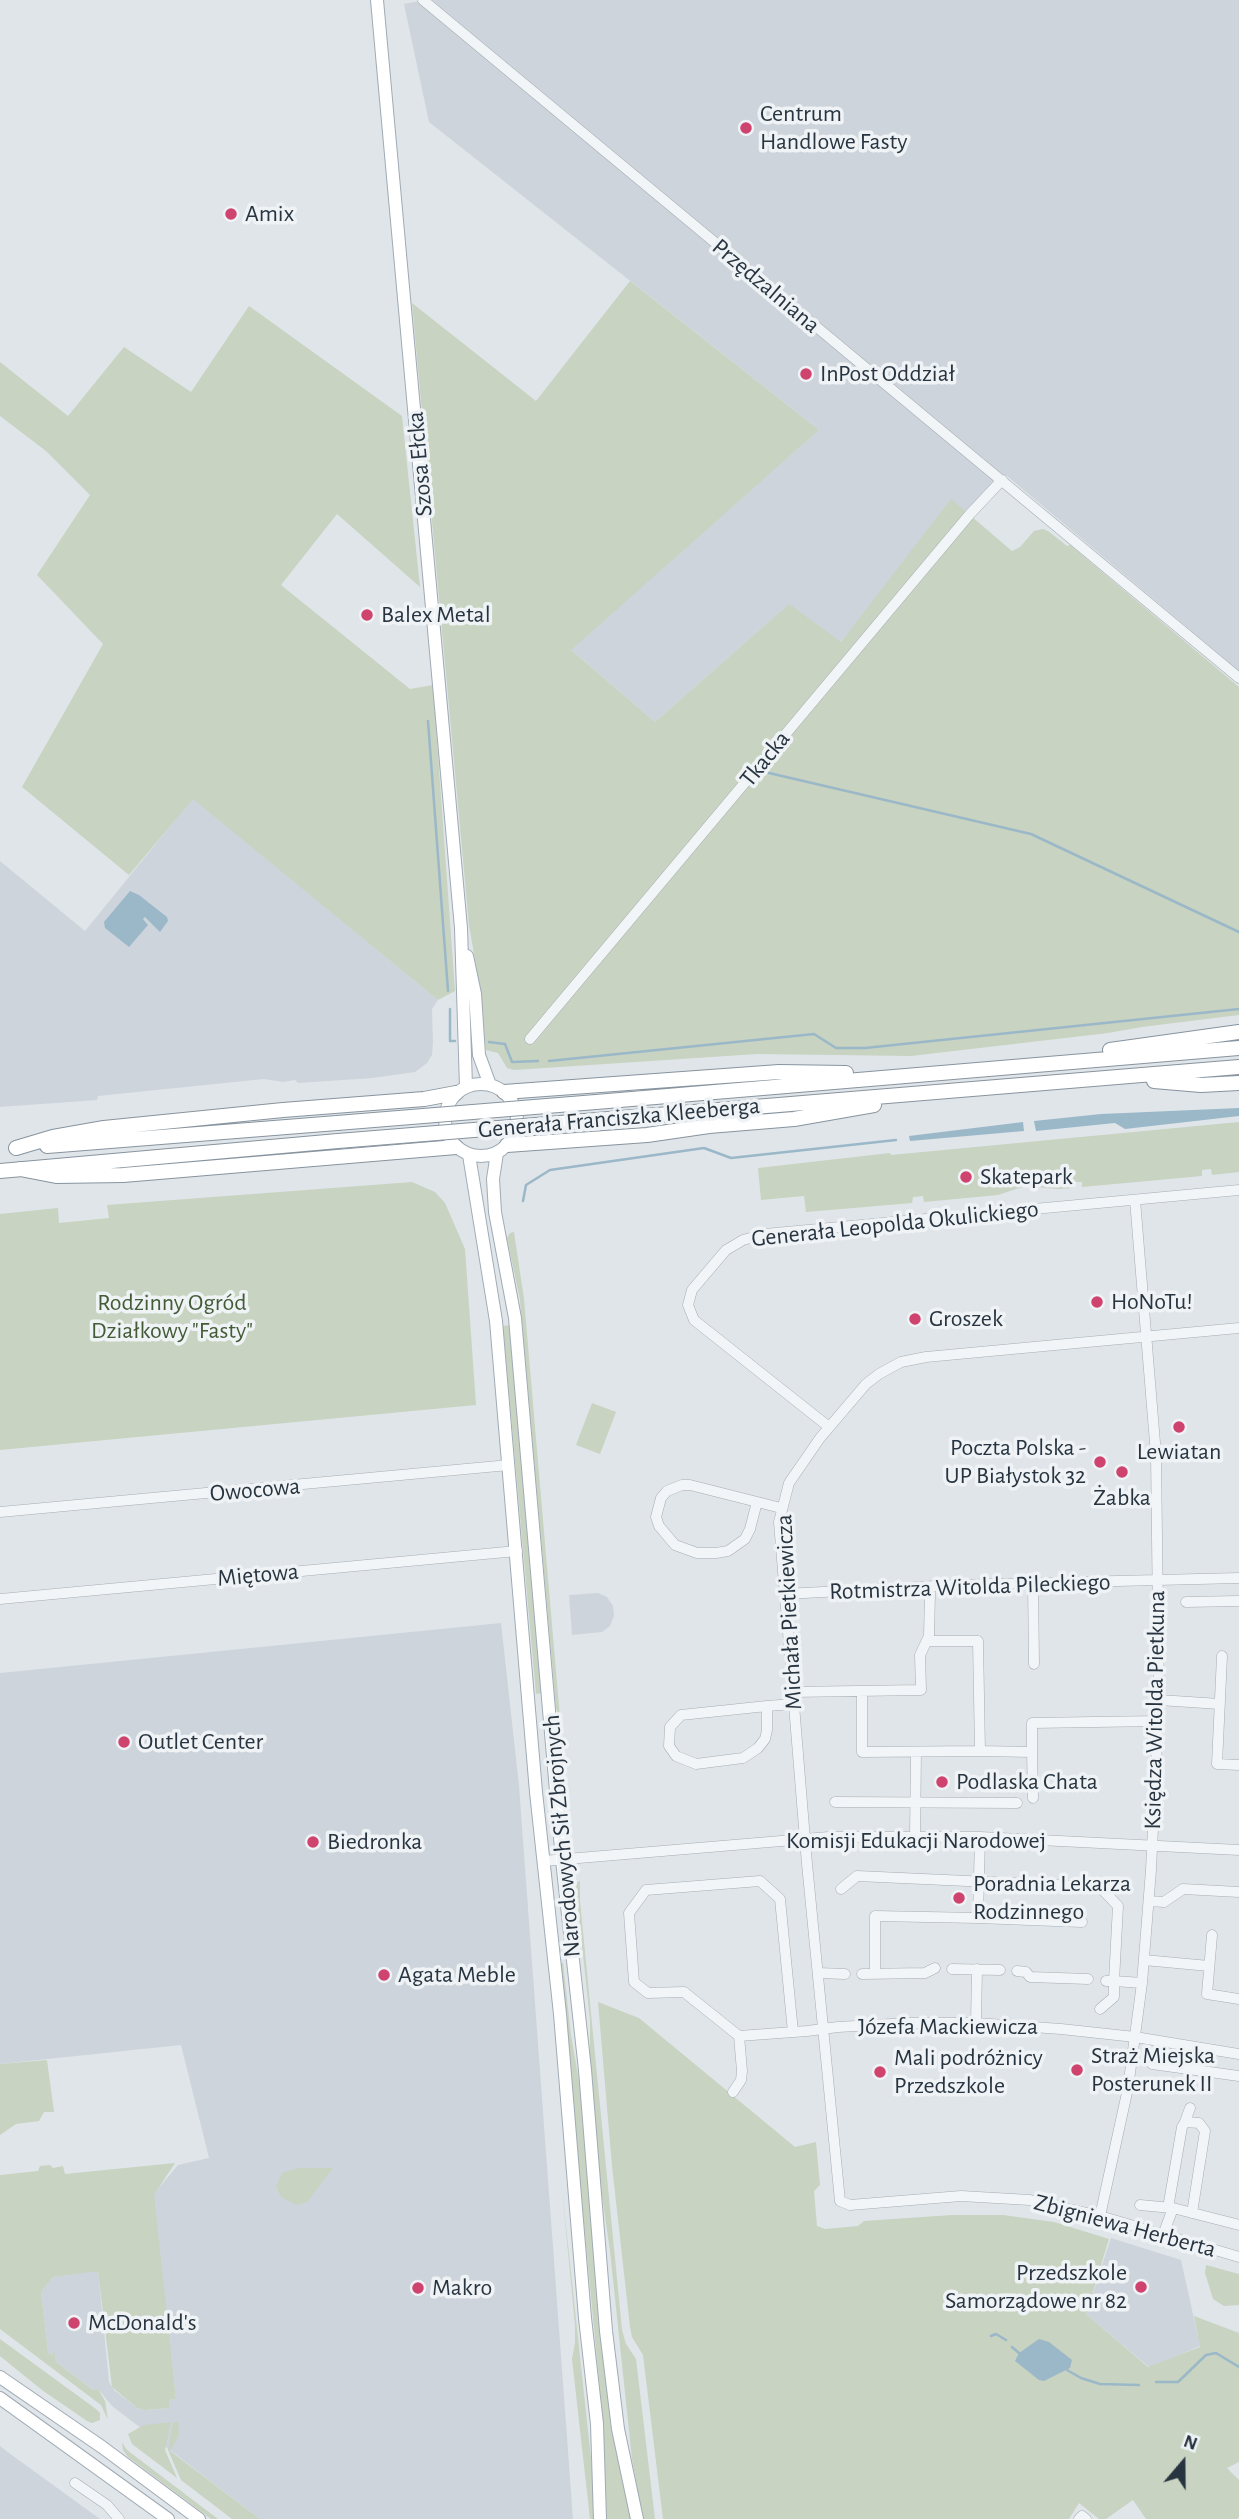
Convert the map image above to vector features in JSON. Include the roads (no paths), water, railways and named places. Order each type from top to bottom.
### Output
[{"type":"highway","points":[[1044,1065],[1087,1054],[1239,1032]]},
{"type":"highway","name":"Generała Franciszka Kleeberga","points":[[0,1149],[1239,1048]]},
{"type":"highway","name":"Generała Franciszka Kleeberga","points":[[0,1171],[1239,1067]]},
{"type":"highway","points":[[504,1093],[779,1072],[896,1077]]},
{"type":"highway","points":[[1118,1077],[1201,1085],[1239,1083]]},
{"type":"highway","points":[[16,1148],[53,1137],[104,1128],[424,1099],[461,1090]]},
{"type":"highway","points":[[502,1149],[794,1119],[885,1103],[922,1093]]},
{"type":"highway","points":[[20,1170],[56,1176],[123,1175],[463,1151]]},
{"type":"main road","name":"Szosa Ełcka","points":[[377,0],[461,928],[461,1090]]},
{"type":"main road","name":"Szosa Ełcka","points":[[461,928],[477,1010],[480,1059],[491,1085]]},
{"type":"main road","points":[[463,997],[470,1000],[477,1010]]},
{"type":"main road","points":[[478,1084],[491,1085],[512,1101],[516,1112],[514,1135],[502,1149],[478,1157],[463,1151],[449,1138],[445,1114],[449,1102],[461,1090],[478,1084]]},
{"type":"main road","name":"Narodowych Sił Zbrojnych","points":[[502,1149],[493,1179],[495,1212],[515,1318],[562,1860],[585,2070],[606,2332],[618,2429],[637,2519]]},
{"type":"main road","name":"Narodowych Sił Zbrojnych","points":[[463,1151],[488,1256],[496,1321],[535,1780],[560,2014],[585,2318],[597,2424],[600,2519]]},
{"type":"main road","points":[[496,1321],[515,1318]]},
{"type":"main road","points":[[535,1780],[557,1780]]},
{"type":"main road","points":[[552,1948],[572,1947]]},
{"type":"main road","points":[[0,2377],[102,2446],[198,2519]]},
{"type":"main road","points":[[0,2398],[168,2519]]},
{"type":"main road","points":[[91,2463],[102,2446]]},
{"type":"street","name":"Przędzalniana","points":[[424,0],[1239,678]]},
{"type":"street","name":"Tkacka","points":[[530,1039],[970,514],[1002,480]]},
{"type":"street","name":"Generała Leopolda Okulickiego","points":[[829,1427],[694,1320],[688,1305],[692,1290],[726,1250],[743,1240],[765,1234],[1239,1190]]},
{"type":"street","name":"Księdza Witolda Pietkuna","points":[[1100,2216],[1122,2122],[1142,1983],[1159,1700],[1156,1455],[1135,1200]]},
{"type":"street","name":"Michała Pietkiewicza","points":[[843,2203],[838,2194],[779,1537],[784,1494],[797,1469],[866,1384],[885,1370],[909,1360],[1239,1328]]},
{"type":"street","name":"Owocowa","points":[[0,1512],[509,1465]]},
{"type":"street","points":[[757,1502],[745,1539],[728,1551],[716,1553],[697,1553],[674,1545],[659,1526],[656,1517],[667,1491],[682,1485],[690,1485],[781,1508]]},
{"type":"street","name":"Miętowa","points":[[0,1599],[517,1551]]},
{"type":"street","name":"Rotmistrza Witolda Pileckiego","points":[[785,1594],[1033,1583],[1239,1578]]},
{"type":"street","points":[[1033,1583],[1034,1664]]},
{"type":"street","points":[[792,1692],[920,1690],[920,1655],[929,1636],[930,1593]]},
{"type":"street","points":[[1186,1602],[1239,1601]]},
{"type":"street","points":[[927,1641],[978,1641],[979,1751]]},
{"type":"street","points":[[1222,1656],[1217,1764],[1239,1765]]},
{"type":"street","points":[[862,1691],[862,1752],[1032,1752]]},
{"type":"street","points":[[1159,1700],[1220,1704]]},
{"type":"street","points":[[767,1706],[765,1739],[758,1748],[743,1758],[696,1764],[676,1756],[669,1746],[670,1727],[681,1716],[767,1706],[793,1704]]},
{"type":"street","points":[[1033,1798],[1032,1723],[1158,1721]]},
{"type":"street","points":[[915,1836],[916,1752]]},
{"type":"street","points":[[835,1802],[1017,1803]]},
{"type":"street","name":"Komisji Edukacji Narodowej","points":[[543,1861],[805,1839],[915,1836],[1236,1851]]},
{"type":"street","points":[[978,1918],[980,1837]]},
{"type":"street","points":[[841,1889],[857,1876],[1100,1887],[1118,1906],[1110,1981],[1114,1997],[1100,2010]]},
{"type":"street","points":[[733,2092],[741,2080],[742,2071],[739,2036],[684,1992],[648,1993],[634,1982],[629,1913],[646,1890],[760,1881],[780,1899],[793,2032]]},
{"type":"street","points":[[1149,1901],[1164,1902],[1183,1889],[1239,1892]]},
{"type":"street","points":[[875,1973],[875,1916],[1082,1922]]},
{"type":"street","points":[[1212,1935],[1207,1994],[1239,1999]]},
{"type":"street","points":[[1144,1960],[1209,1966]]},
{"type":"street","points":[[862,1974],[925,1973],[935,1968]]},
{"type":"street","points":[[952,1969],[1000,1970]]},
{"type":"street","points":[[976,2023],[977,1969]]},
{"type":"street","points":[[1017,1971],[1026,1972],[1030,1977],[1088,1979]]},
{"type":"street","points":[[818,1973],[845,1974]]},
{"type":"street","points":[[1110,1981],[1142,1983]]},
{"type":"street","name":"Józefa Mackiewicza","points":[[739,2036],[910,2022],[976,2023],[1135,2037],[1239,2054]]},
{"type":"street","points":[[1152,2064],[1239,2076]]},
{"type":"street","points":[[1163,2235],[1170,2208],[1182,2127],[1190,2108]]},
{"type":"street","points":[[1185,2122],[1199,2123],[1205,2131],[1192,2213]]},
{"type":"street","name":"Zbigniewa Herberta","points":[[843,2203],[854,2205],[961,2196],[995,2196],[1044,2202],[1239,2257]]},
{"type":"street","points":[[1140,2205],[1170,2208],[1239,2225]]},
{"type":"street","points":[[75,2483],[107,2505],[119,2519]]},
{"type":"water","points":[[130,891],[167,917],[168,921],[160,932],[145,917],[143,919],[148,925],[129,947],[105,928],[104,922]]},
{"type":"water","points":[[1239,1108],[1239,1116],[1125,1129],[1115,1123],[1036,1131],[1034,1121],[1101,1114]]},
{"type":"water","points":[[1023,1122],[1024,1131],[910,1141],[909,1136]]},
{"type":"water","points":[[1039,2339],[1049,2342],[1072,2360],[1070,2368],[1044,2381],[1015,2361],[1019,2353]]},
{"type":"waterway","points":[[428,721],[448,991]]},
{"type":"waterway","points":[[769,773],[1031,834],[1239,932]]},
{"type":"waterway","points":[[450,1009],[450,1041],[455,1041]]},
{"type":"waterway","points":[[549,1061],[814,1034],[836,1048],[865,1048],[1239,1009]]},
{"type":"waterway","points":[[489,1042],[505,1044],[512,1062],[538,1061]]},
{"type":"waterway","points":[[523,1201],[526,1185],[550,1170],[704,1148],[731,1158],[896,1140]]},
{"type":"waterway","points":[[991,2336],[996,2334],[1006,2340]]},
{"type":"waterway","points":[[1012,2347],[1019,2353]]},
{"type":"waterway","points":[[1156,2382],[1178,2382],[1206,2355],[1216,2353],[1239,2367]]},
{"type":"waterway","points":[[1067,2370],[1100,2384],[1139,2385]]},
{"type":"place","name":"Centrum Handlowe Fasty","points":[[746,128]]},
{"type":"place","name":"Amix","points":[[231,214]]},
{"type":"place","name":"InPost Oddział","points":[[806,374]]},
{"type":"place","name":"Balex Metal","points":[[367,615]]},
{"type":"place","name":"Skatepark","points":[[966,1177]]},
{"type":"place","name":"HoNoTu!","points":[[1097,1302]]},
{"type":"place","name":"Groszek","points":[[915,1319]]},
{"type":"place","name":"Lewiatan","points":[[1179,1427]]},
{"type":"place","name":"Poczta Polska - UP Białystok 32","points":[[1100,1462]]},
{"type":"place","name":"Żabka","points":[[1122,1472]]},
{"type":"place","name":"Outlet Center","points":[[124,1742]]},
{"type":"place","name":"Podlaska Chata","points":[[942,1782]]},
{"type":"place","name":"Biedronka","points":[[313,1842]]},
{"type":"place","name":"Poradnia Lekarza Rodzinnego","points":[[959,1898]]},
{"type":"place","name":"Agata Meble","points":[[384,1975]]},
{"type":"place","name":"Straż Miejska Posterunek II","points":[[1077,2070]]},
{"type":"place","name":"Mali podróżnicy Przedszkole","points":[[880,2072]]},
{"type":"place","name":"Przedszkole Samorządowe nr 82","points":[[1141,2287]]},
{"type":"place","name":"Makro","points":[[418,2288]]},
{"type":"place","name":"McDonald's","points":[[74,2323]]},
{"type":"park label","name":"Rodzinny Ogród Działkowy \"Fasty\"","points":[[172,1317]]}]
